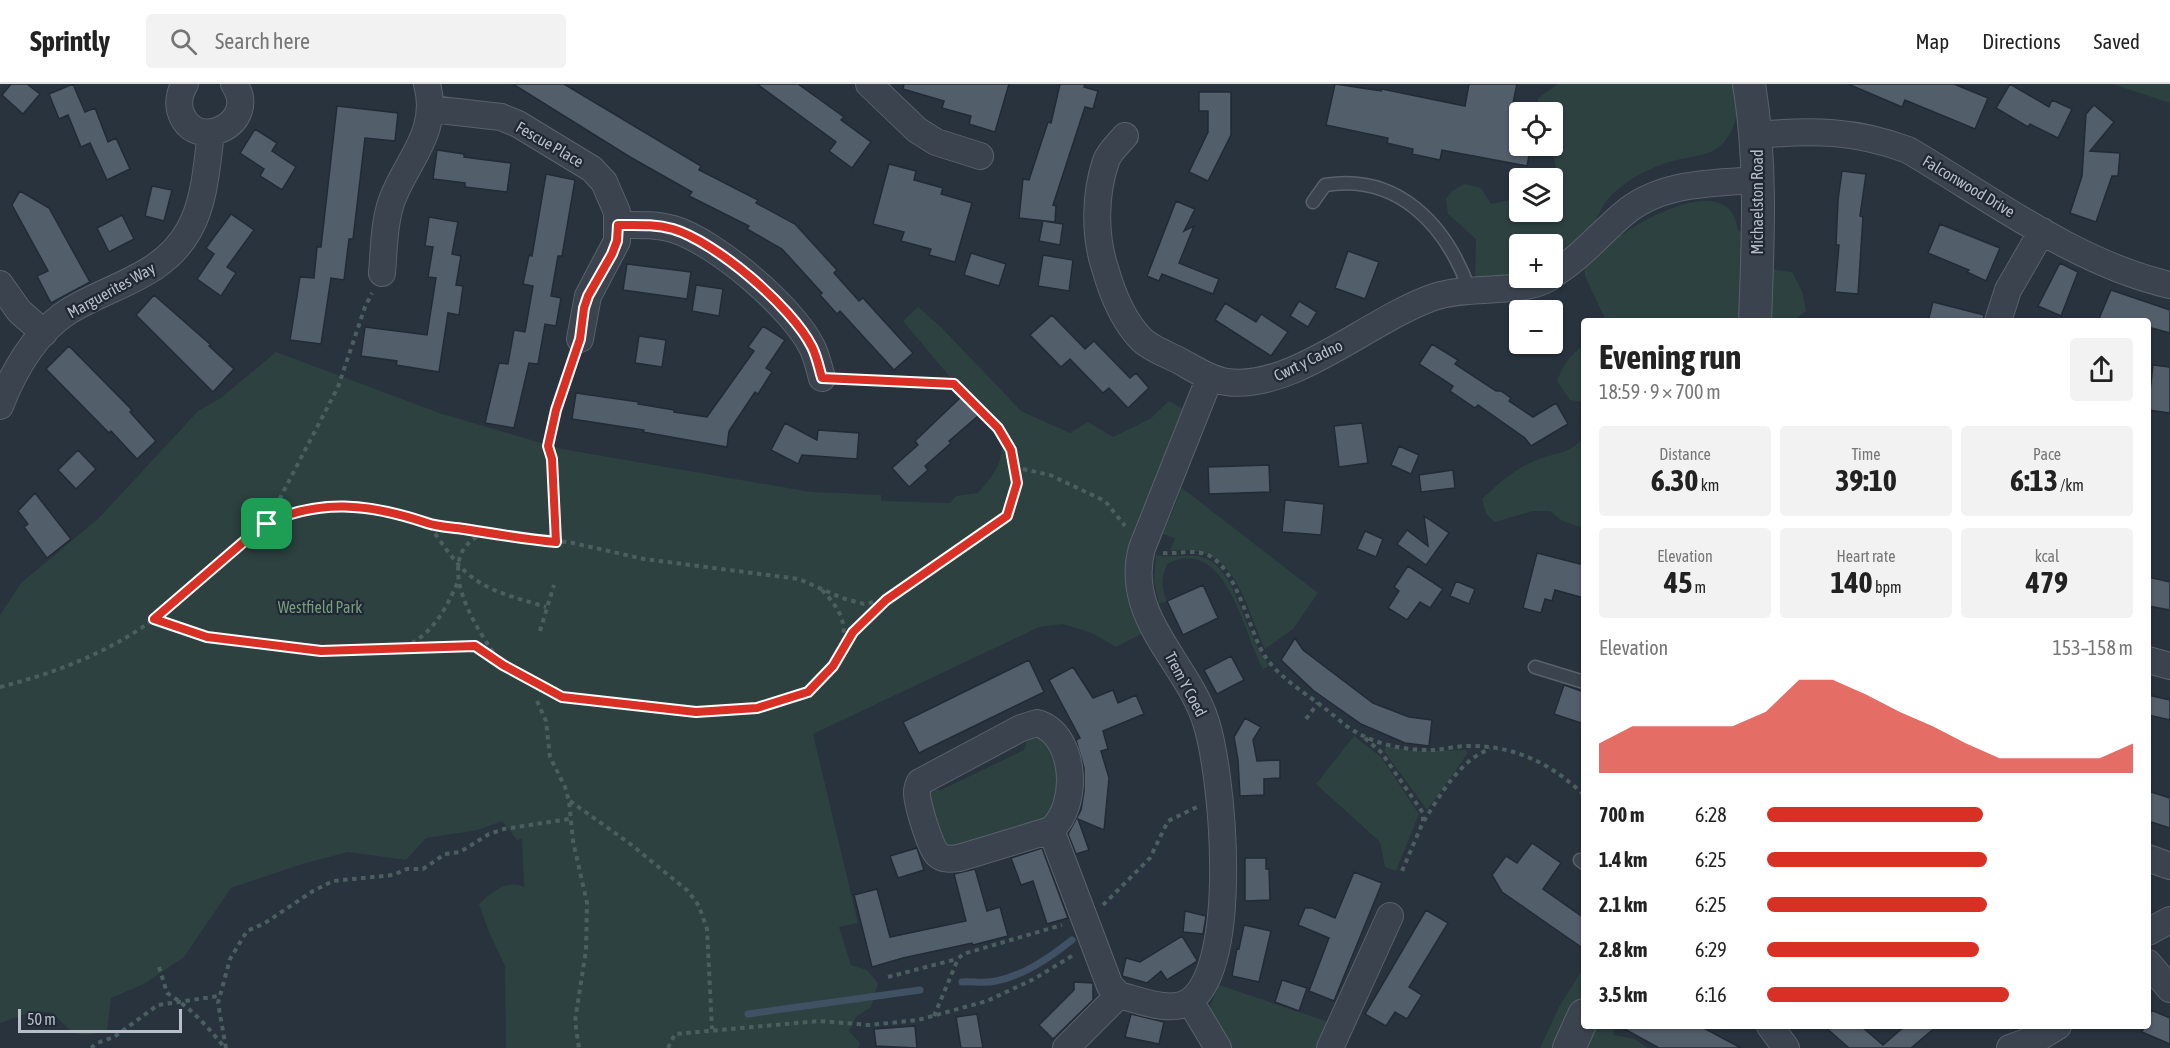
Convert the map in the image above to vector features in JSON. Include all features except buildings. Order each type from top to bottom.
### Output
[{"type":"street","points":[[869,84],[917,130],[936,142],[980,156]]},
{"type":"street","name":"Michaelston Road","points":[[1749,84],[1756,135],[1758,180],[1755,318]]},
{"type":"street","points":[[180,86],[178,104],[187,123],[196,130],[211,132],[226,128],[234,121],[240,101],[236,85]]},
{"type":"street","points":[[382,273],[391,202],[420,148],[429,96]]},
{"type":"street","name":"Fescue Place","points":[[429,96],[518,124],[592,169],[604,182],[612,199],[618,225],[617,241],[588,296],[580,339]]},
{"type":"street","name":"Marguerites Way","points":[[0,406],[15,373],[44,333],[69,311],[138,278],[158,265],[177,248],[189,230],[198,208],[211,132]]},
{"type":"street","name":"Falconwood Drive","points":[[1756,135],[1844,132],[1890,143],[1908,150],[2095,261],[2170,285]]},
{"type":"street","name":"Cwrt y Cadno","points":[[1125,136],[1107,159],[1100,190],[1099,243],[1110,284],[1130,324],[1143,341],[1210,377],[1225,382],[1239,383],[1270,380],[1292,371],[1417,304],[1455,291],[1509,286]]},
{"type":"street","name":"Cwrt y Cadno","points":[[1563,268],[1576,259],[1640,201],[1682,187],[1758,180]]},
{"type":"street","points":[[618,225],[656,225],[676,230],[733,263],[772,296],[803,333],[812,347],[822,378]]},
{"type":"street","points":[[1999,318],[2008,290],[2042,231]]},
{"type":"street","points":[[0,284],[19,311],[44,333]]},
{"type":"street","name":"Trem Y Coed","points":[[1190,1001],[1210,969],[1221,926],[1223,873],[1216,755],[1202,708],[1145,612],[1137,576],[1142,548],[1210,377]]},
{"type":"street","points":[[2151,661],[2170,666]]},
{"type":"street","points":[[1037,723],[1049,727],[1057,736],[1064,750],[1070,776],[1068,805],[1057,825],[1051,830],[948,860],[937,854],[931,846],[917,790],[920,782],[1021,728],[1037,723]]},
{"type":"street","points":[[1051,830],[1110,986],[1119,995],[1161,1005],[1176,1006],[1190,1001],[1218,1048]]},
{"type":"street","points":[[2151,859],[2170,866]]},
{"type":"street","points":[[1330,1048],[1390,916]]},
{"type":"street","points":[[2151,930],[2170,920]]},
{"type":"street","points":[[2151,967],[2170,989]]},
{"type":"street","points":[[1066,1048],[1119,995]]},
{"type":"street","points":[[1569,1048],[1581,1022]]},
{"type":"street","points":[[1772,1029],[1786,1048]]},
{"type":"street","points":[[2010,1048],[2040,1037],[2053,1029]]},
{"type":"lane","points":[[1313,202],[1325,184],[1347,181],[1385,189],[1420,210],[1446,241],[1464,274],[1469,289]]},
{"type":"lane","points":[[1535,667],[1581,681]]},
{"type":"path","points":[[267,524],[338,387],[365,307],[382,273]]},
{"type":"path","points":[[556,542],[552,459],[548,446],[556,410],[580,339]]},
{"type":"path","points":[[154,619],[207,637],[321,651],[475,646],[503,665],[562,697],[696,712],[757,708],[808,692],[833,666],[853,632],[886,600],[1007,516],[1017,483],[1011,450],[998,428],[954,384],[822,378]]},
{"type":"path","points":[[1014,467],[1050,475],[1105,501],[1142,548],[1155,553],[1172,554],[1192,551],[1209,556],[1233,583],[1263,653],[1276,670],[1356,733],[1374,744],[1419,805],[1424,822]]},
{"type":"path","points":[[0,687],[29,680],[103,650],[154,619],[267,524],[280,516],[310,508],[337,506],[375,509],[427,523],[556,542],[656,560],[799,579],[842,598],[864,604],[886,600]]},
{"type":"path","points":[[427,523],[459,565],[476,581],[508,595],[546,607]]},
{"type":"path","points":[[486,532],[471,538],[460,554],[459,581],[468,608],[483,639],[503,665]]},
{"type":"path","points":[[403,649],[419,640],[435,626],[459,581]]},
{"type":"path","points":[[540,631],[554,585]]},
{"type":"path","points":[[819,588],[837,606],[846,631],[841,652]]},
{"type":"path","points":[[537,701],[546,721],[550,757],[565,787],[569,801],[569,819],[587,903],[586,950],[575,1021],[579,1048]]},
{"type":"path","points":[[1306,719],[1318,703]]},
{"type":"path","points":[[1356,733],[1392,746],[1433,750],[1466,746],[1494,747],[1522,753],[1546,764],[1569,780],[1581,792]]},
{"type":"path","points":[[1402,871],[1424,822],[1468,761],[1478,753],[1494,747]]},
{"type":"path","points":[[569,801],[629,843],[688,891],[699,906],[707,929],[712,1029]]},
{"type":"path","points":[[1102,906],[1149,858],[1168,821],[1197,807]]},
{"type":"path","points":[[226,1048],[218,1003],[219,996],[230,958],[247,931],[265,923],[313,891],[333,881],[393,875],[407,868],[423,869],[445,854],[460,852],[489,834],[504,829],[569,819]]},
{"type":"path","points":[[934,1016],[958,959],[963,954],[1068,923]]},
{"type":"path","points":[[668,1048],[675,1034],[712,1029],[819,1021],[870,1025],[918,1020],[987,1001],[1034,979],[1094,943]]},
{"type":"path","points":[[888,977],[958,959]]},
{"type":"path","points":[[159,967],[167,993],[181,1002],[207,1026],[226,1048]]},
{"type":"path","points":[[91,1048],[96,1043],[114,1037],[158,1005],[219,996]]},
{"type":"green space","points":[[1558,84],[1741,84],[1734,125],[1717,149],[1706,154],[1677,160],[1640,174],[1616,191],[1602,208],[1593,226],[1622,235],[1669,209],[1688,203],[1706,201],[1721,204],[1732,213],[1738,231],[1747,232],[1753,267],[1792,272],[1802,291],[1806,311],[1797,318],[1605,318],[1585,276],[1584,264],[1563,265],[1563,234],[1509,234],[1509,279],[1475,281],[1476,239],[1448,214],[1446,199],[1452,191],[1464,184],[1481,188],[1491,204],[1509,200],[1509,222],[1563,222],[1563,168],[1556,168],[1553,156],[1563,156],[1563,102],[1538,102],[1538,98]]},
{"type":"green space","points":[[2112,84],[2170,84],[2170,103]]},
{"type":"green space","name":"Westfield Park","points":[[918,307],[942,328],[1021,411],[1070,433],[1088,422],[1113,437],[1150,419],[1169,401],[1186,411],[1129,560],[1128,591],[1134,614],[1143,633],[1116,647],[1092,633],[1063,624],[1039,627],[813,734],[858,923],[839,927],[851,965],[867,970],[878,983],[871,1007],[856,1017],[849,1031],[860,1043],[858,1048],[506,1048],[505,966],[479,904],[494,891],[505,886],[524,887],[522,839],[517,840],[502,821],[478,830],[426,838],[406,860],[348,852],[302,864],[231,888],[184,957],[144,984],[111,998],[107,1030],[81,1035],[65,1026],[52,1012],[31,1012],[0,1023],[0,615],[21,583],[99,518],[198,411],[221,398],[276,352],[442,414],[562,449],[811,492],[881,495],[881,501],[950,503],[956,496],[978,493],[989,480],[999,463],[1002,439],[903,321]]},
{"type":"green space","points":[[1581,348],[1581,402],[1570,400],[1557,381]]},
{"type":"green space","points":[[1581,441],[1581,528],[1561,520],[1550,511],[1533,511],[1495,522],[1486,514],[1482,499],[1509,476],[1531,462],[1567,450]]},
{"type":"green space","points":[[1182,488],[1318,593],[1293,629],[1265,649],[1243,595],[1223,565],[1210,556],[1192,551],[1170,551],[1175,538],[1163,534]]},
{"type":"green space","points":[[1156,555],[1202,557],[1220,569],[1233,589],[1259,650],[1269,666],[1263,669],[1230,591],[1218,574],[1204,563],[1187,558],[1167,564],[1162,583],[1167,601],[1159,604],[1154,581]]},
{"type":"green space","points":[[1036,735],[1050,741],[1062,789],[1045,821],[954,850],[941,845],[928,800],[930,788],[941,790],[1024,750],[1028,737]]},
{"type":"green space","points":[[1354,736],[1381,757],[1419,814],[1396,871],[1385,867],[1380,842],[1316,784]]},
{"type":"green space","points":[[1386,746],[1411,751],[1466,750],[1468,753],[1427,810],[1384,751]]},
{"type":"green space","points":[[1581,972],[1581,1029],[1614,1029],[1613,1035],[1635,1039],[1648,1048],[1540,1048],[1559,1007]]},
{"type":"green space","points":[[1219,985],[1326,1021],[1328,1025],[1323,1048],[1228,1048],[1211,1015],[1210,1006]]},
{"type":"waterway","points":[[962,982],[992,982],[1017,975],[1072,940]]},
{"type":"waterway","points":[[748,1014],[920,990]]},
{"type":"route","points":[[618,225],[656,225],[676,230],[725,257],[749,275],[772,296],[803,333],[812,347],[822,378],[954,384],[998,428],[1011,450],[1017,483],[1007,516],[886,600],[853,632],[833,666],[808,692],[757,708],[696,712],[562,697],[533,683],[475,646],[438,646],[386,651],[321,651],[207,637],[154,619],[267,524],[280,516],[310,508],[337,506],[375,509],[427,523],[556,542],[552,459],[548,446],[556,410],[580,339],[584,308],[588,296],[612,254],[617,241],[618,225]]}]
